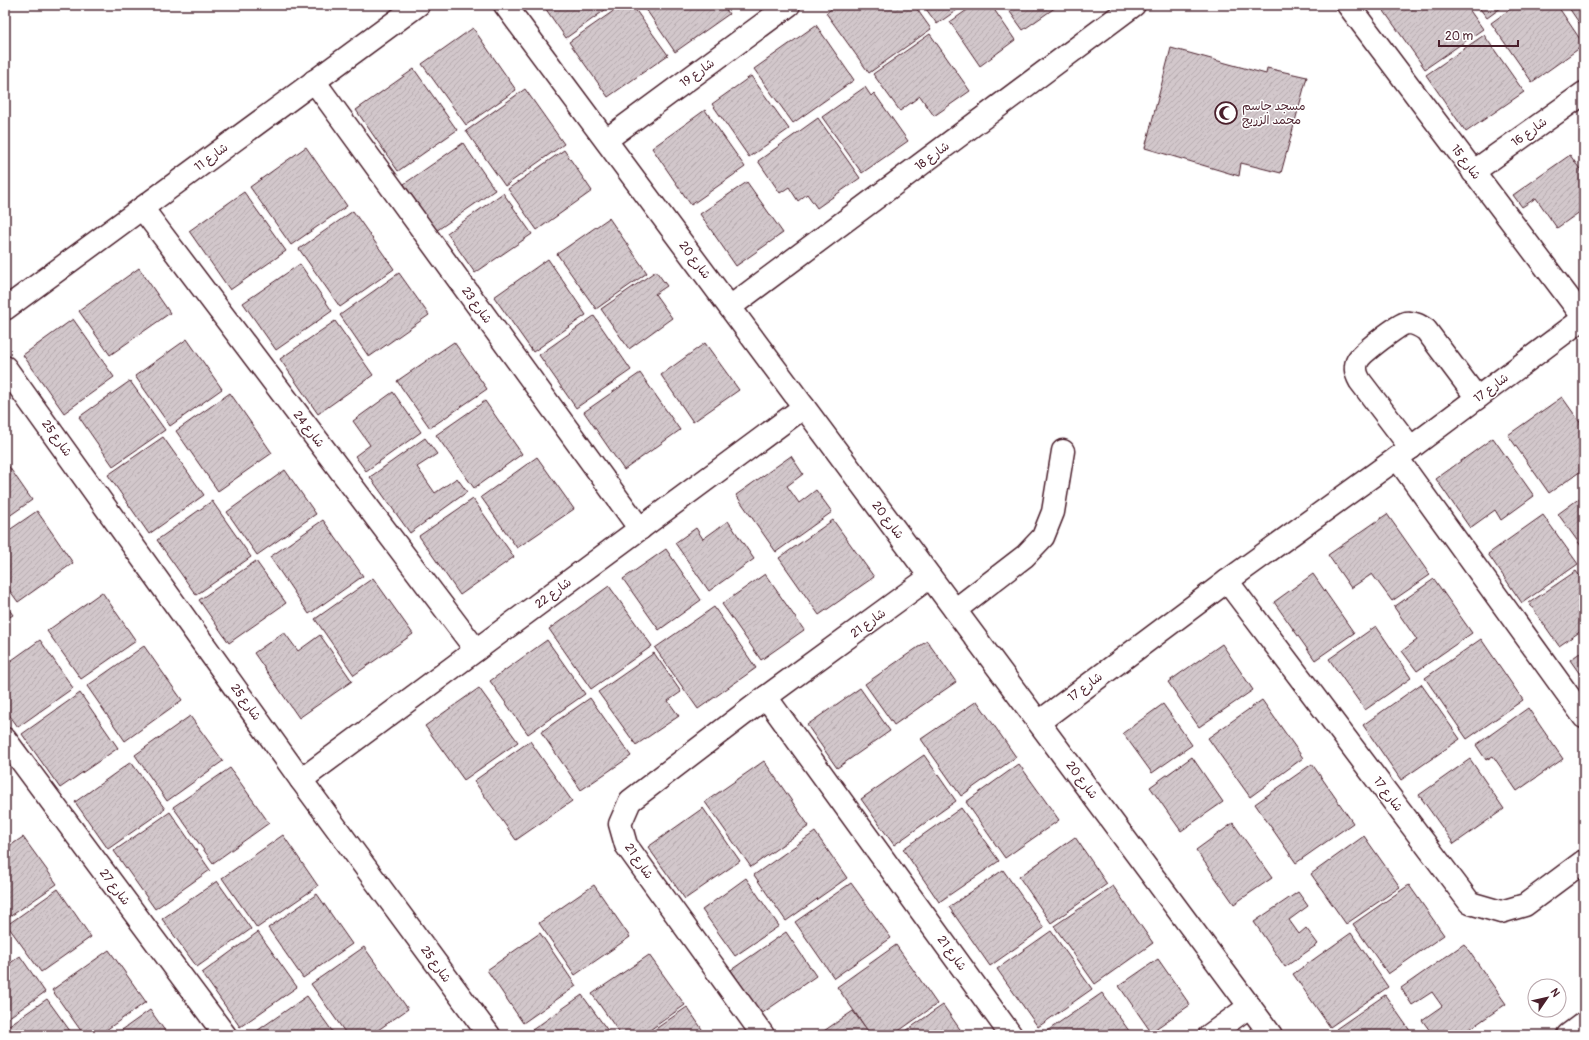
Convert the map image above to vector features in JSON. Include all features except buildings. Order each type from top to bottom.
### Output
[{"type":"street","name":"شارع 11","points":[[5,309],[418,5]]},
{"type":"street","name":"شارع 20","points":[[506,5],[1271,1035]]},
{"type":"street","name":"شارع 19","points":[[606,140],[788,5]]},
{"type":"street","name":"شارع 18","points":[[730,307],[1134,5]]},
{"type":"street","name":"شارع 15","points":[[1348,5],[1584,318]]},
{"type":"street","name":"شارع 23","points":[[314,81],[640,528]]},
{"type":"street","name":"شارع 16","points":[[1473,172],[1584,93]]},
{"type":"street","name":"شارع 24","points":[[142,208],[476,650]]},
{"type":"street","name":"شارع 17","points":[[1038,722],[1404,453],[1584,318]]},
{"type":"street","points":[[1477,398],[1426,330],[1413,323],[1398,327],[1358,359],[1356,374],[1404,453],[1584,717]]},
{"type":"street","name":"شارع 25","points":[[5,367],[301,780],[478,1031]]},
{"type":"street","name":"شارع 22","points":[[301,780],[804,407]]},
{"type":"street","points":[[955,610],[1025,556],[1043,537],[1053,512],[1063,452]]},
{"type":"street","name":"شارع 21","points":[[763,1035],[626,845],[620,824],[630,801],[766,697],[930,577]]},
{"type":"street","name":"شارع 17","points":[[1228,581],[1470,903],[1501,912],[1525,905],[1584,862]]},
{"type":"street","name":"شارع 21","points":[[766,697],[1011,1035]]},
{"type":"street","name":"شارع 27","points":[[5,739],[224,1035]]},
{"type":"street","points":[[1210,1035],[1250,1006]]},
{"type":"street","points":[[1568,1035],[1584,1023]]},
{"type":"place","name":"مسجد جاسم محمد الزريج","points":[[1226,113]]}]
